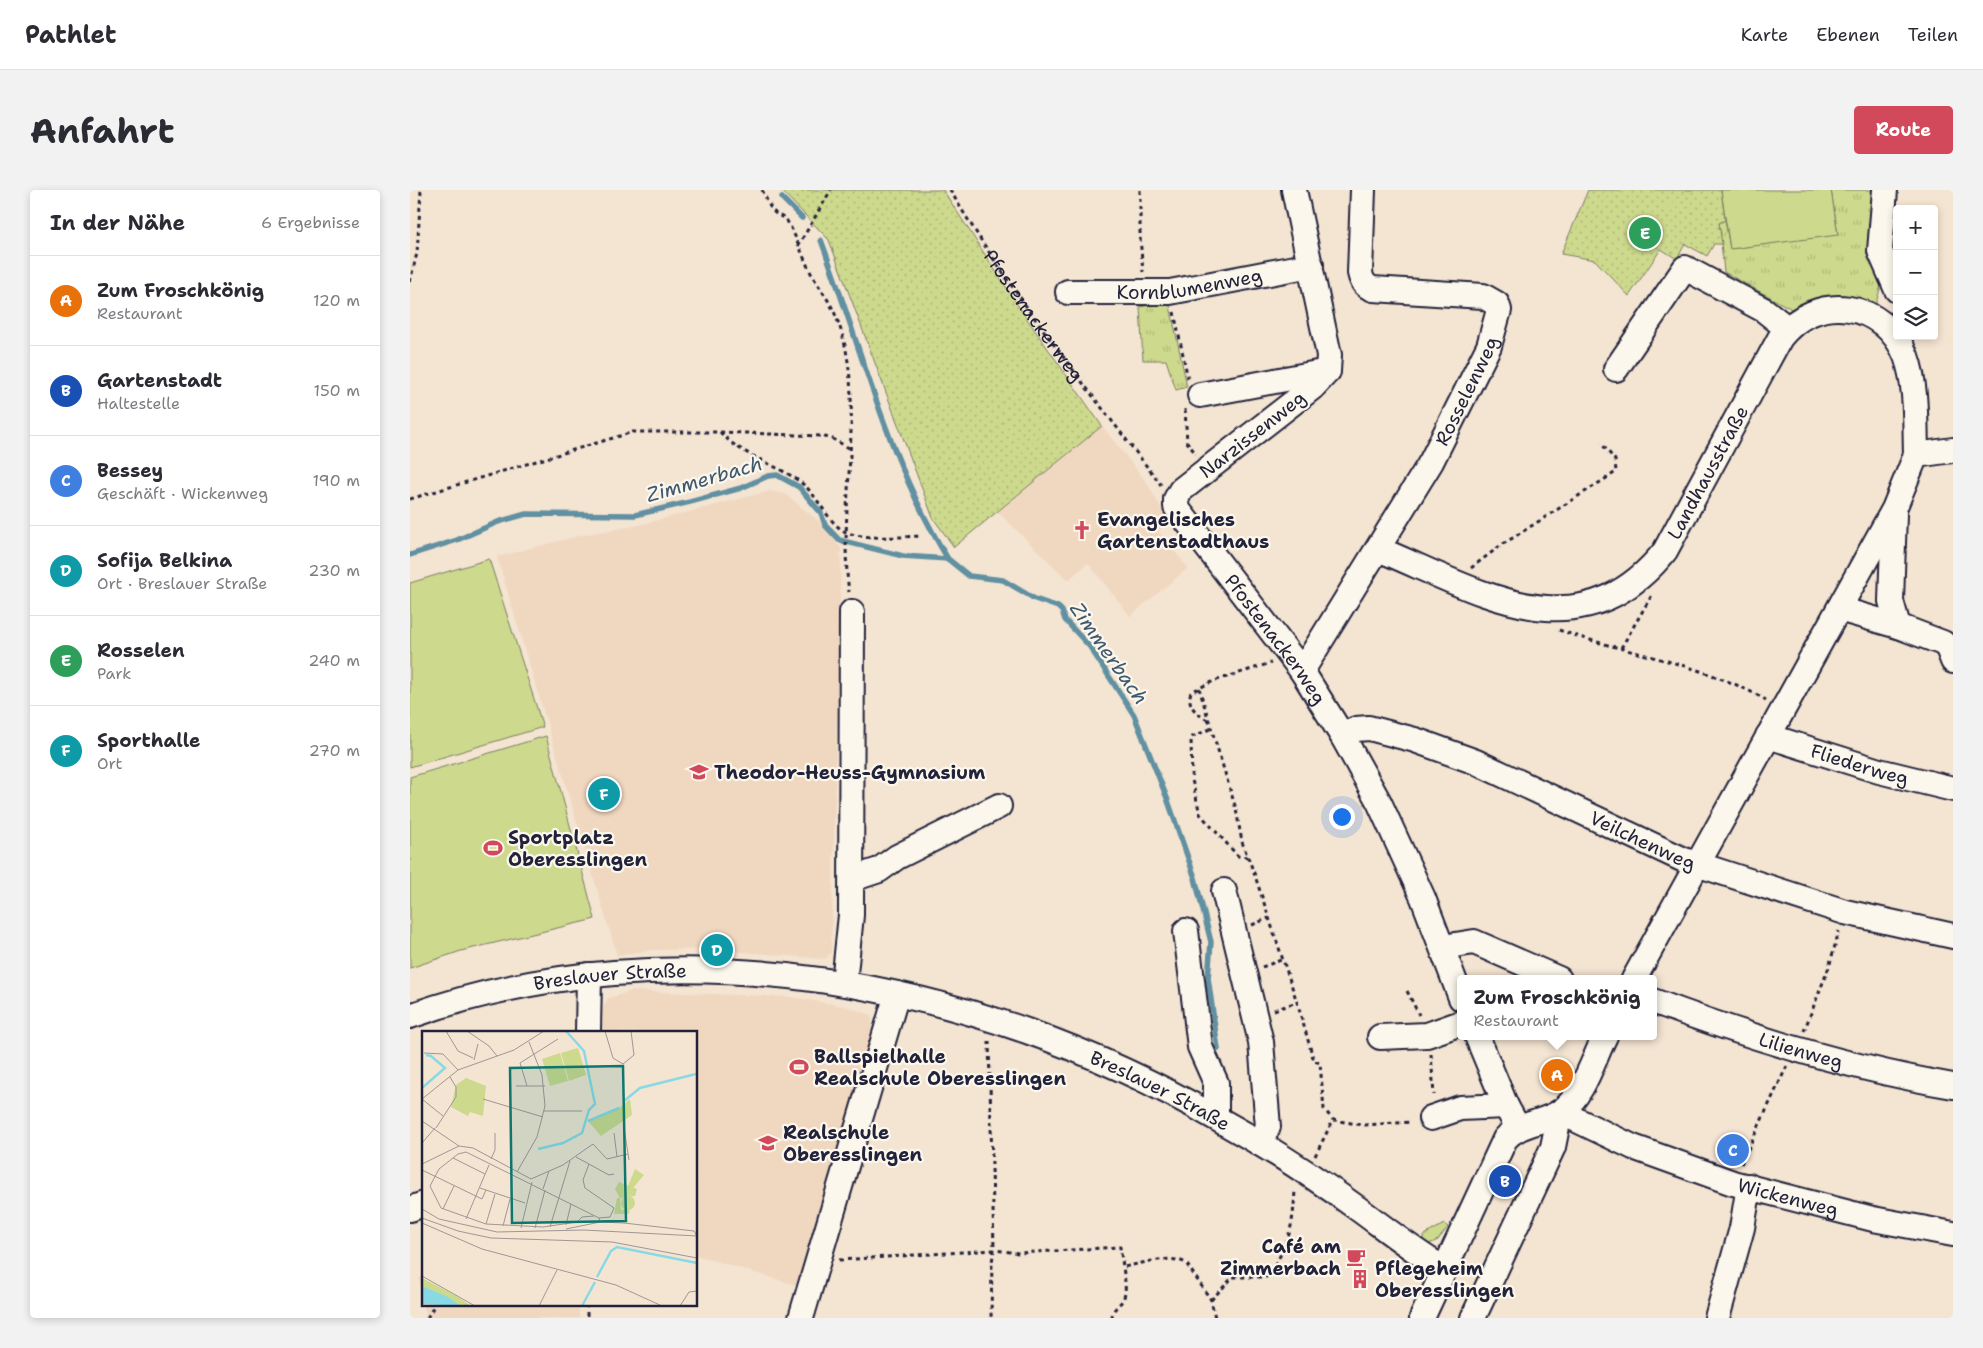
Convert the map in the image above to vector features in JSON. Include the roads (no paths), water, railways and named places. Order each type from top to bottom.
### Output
[{"type":"street","points":[[1294,190],[1311,265],[1328,355],[1328,370]]},
{"type":"street","name":"Rosselenweg","points":[[1296,663],[1378,550],[1431,462],[1489,346],[1499,310],[1497,304],[1483,296],[1373,289],[1367,286],[1362,281],[1360,273],[1363,190]]},
{"type":"street","points":[[1885,190],[1880,251],[1893,281]]},
{"type":"street","name":"Kornblumenweg","points":[[1068,292],[1170,292],[1311,265]]},
{"type":"street","points":[[1616,369],[1685,268],[1764,310],[1788,329]]},
{"type":"street","name":"Landhausstraße","points":[[1378,550],[1509,603],[1551,609],[1568,609],[1602,601],[1632,585],[1664,551],[1769,358],[1788,329],[1805,315],[1813,312],[1833,308],[1851,309],[1878,321],[1905,343],[1912,384],[1916,455],[1894,509],[1695,864],[1636,975]]},
{"type":"street","name":"Narzissenweg","points":[[1192,396],[1328,370]]},
{"type":"street","name":"Narzissenweg","points":[[1176,499],[1181,490],[1206,468],[1313,387],[1328,370]]},
{"type":"street","points":[[1916,455],[1953,450]]},
{"type":"street","name":"Pfostenackerweg","points":[[1176,499],[1178,512],[1296,663],[1342,737],[1379,802],[1423,898],[1457,987]]},
{"type":"street","points":[[1894,509],[1892,601],[1898,626]]},
{"type":"street","points":[[1839,609],[1898,626],[1943,643],[1948,648],[1953,661]]},
{"type":"street","points":[[844,983],[849,945],[852,879],[852,612]]},
{"type":"street","name":"Veilchenweg","points":[[1342,737],[1356,729],[1369,728],[1450,752],[1695,864],[1845,912],[1953,936]]},
{"type":"street","name":"Fliederweg","points":[[1768,736],[1879,770],[1953,789]]},
{"type":"street","points":[[852,879],[880,870],[897,857],[1000,806]]},
{"type":"street","points":[[1224,891],[1261,1042],[1268,1127],[1259,1143]]},
{"type":"street","points":[[1186,931],[1200,1047],[1216,1084],[1216,1118]]},
{"type":"street","points":[[1443,947],[1474,942],[1550,975]]},
{"type":"street","name":"Breslauer Straße","points":[[410,1016],[484,993],[589,975],[712,972],[762,973],[844,983],[897,994],[989,1018],[1096,1059],[1216,1118],[1259,1143],[1301,1180],[1418,1254],[1444,1268]]},
{"type":"street","points":[[588,1031],[589,975]]},
{"type":"street","points":[[801,1318],[897,994]]},
{"type":"street","name":"Lilienweg","points":[[1657,1002],[1710,1022],[1796,1049],[1879,1072],[1953,1086]]},
{"type":"street","points":[[1380,1037],[1427,1035],[1457,1024]]},
{"type":"street","points":[[1478,1040],[1506,1106],[1518,1128]]},
{"type":"street","points":[[1473,1318],[1553,1147],[1560,1112],[1579,1089],[1603,1040]]},
{"type":"street","points":[[1431,1118],[1460,1108],[1506,1106]]},
{"type":"street","points":[[1422,1318],[1505,1139],[1518,1128],[1560,1112]]},
{"type":"street","name":"Wickenweg","points":[[1560,1112],[1633,1148],[1741,1185],[1864,1216],[1953,1234]]},
{"type":"street","points":[[1717,1318],[1742,1228],[1741,1185]]},
{"type":"street","points":[[410,1210],[422,1205]]},
{"type":"waterway","points":[[782,198],[802,218]]},
{"type":"waterway","points":[[821,240],[892,443],[908,483],[948,559]]},
{"type":"waterway","name":"Zimmerbach","points":[[410,555],[457,540],[498,522],[526,514],[635,515],[741,488],[768,476],[777,475],[799,487],[821,513],[825,525],[839,540],[903,556],[948,559],[969,576],[1003,580],[1035,599],[1058,607],[1062,611],[1065,620],[1090,647],[1134,715],[1167,798],[1195,878],[1211,942],[1208,978],[1218,1049]]},
{"type":"place","name":"Rosselen","points":[[1645,233]]},
{"type":"place","name":"Evangelisches Gartenstadthaus","points":[[1082,530]]},
{"type":"place","name":"Theodor-Heuss-Gymnasium","points":[[699,772]]},
{"type":"place","name":"Sporthalle","points":[[604,794]]},
{"type":"place","name":"Sportplatz Oberesslingen","points":[[493,848]]},
{"type":"place","name":"Sofija Belkina","points":[[717,950]]},
{"type":"place","name":"Ballspielhalle Realschule Oberesslingen","points":[[799,1067]]},
{"type":"place","name":"Zum Froschkönig","points":[[1557,1075]]},
{"type":"place","name":"Realschule Oberesslingen","points":[[768,1143]]},
{"type":"place","name":"Bessey","points":[[1733,1150]]},
{"type":"place","name":"Gartenstadt","points":[[1505,1181]]},
{"type":"place","name":"Café am Zimmerbach","points":[[1356,1257]]},
{"type":"place","name":"Pflegeheim Oberesslingen","points":[[1360,1279]]}]
